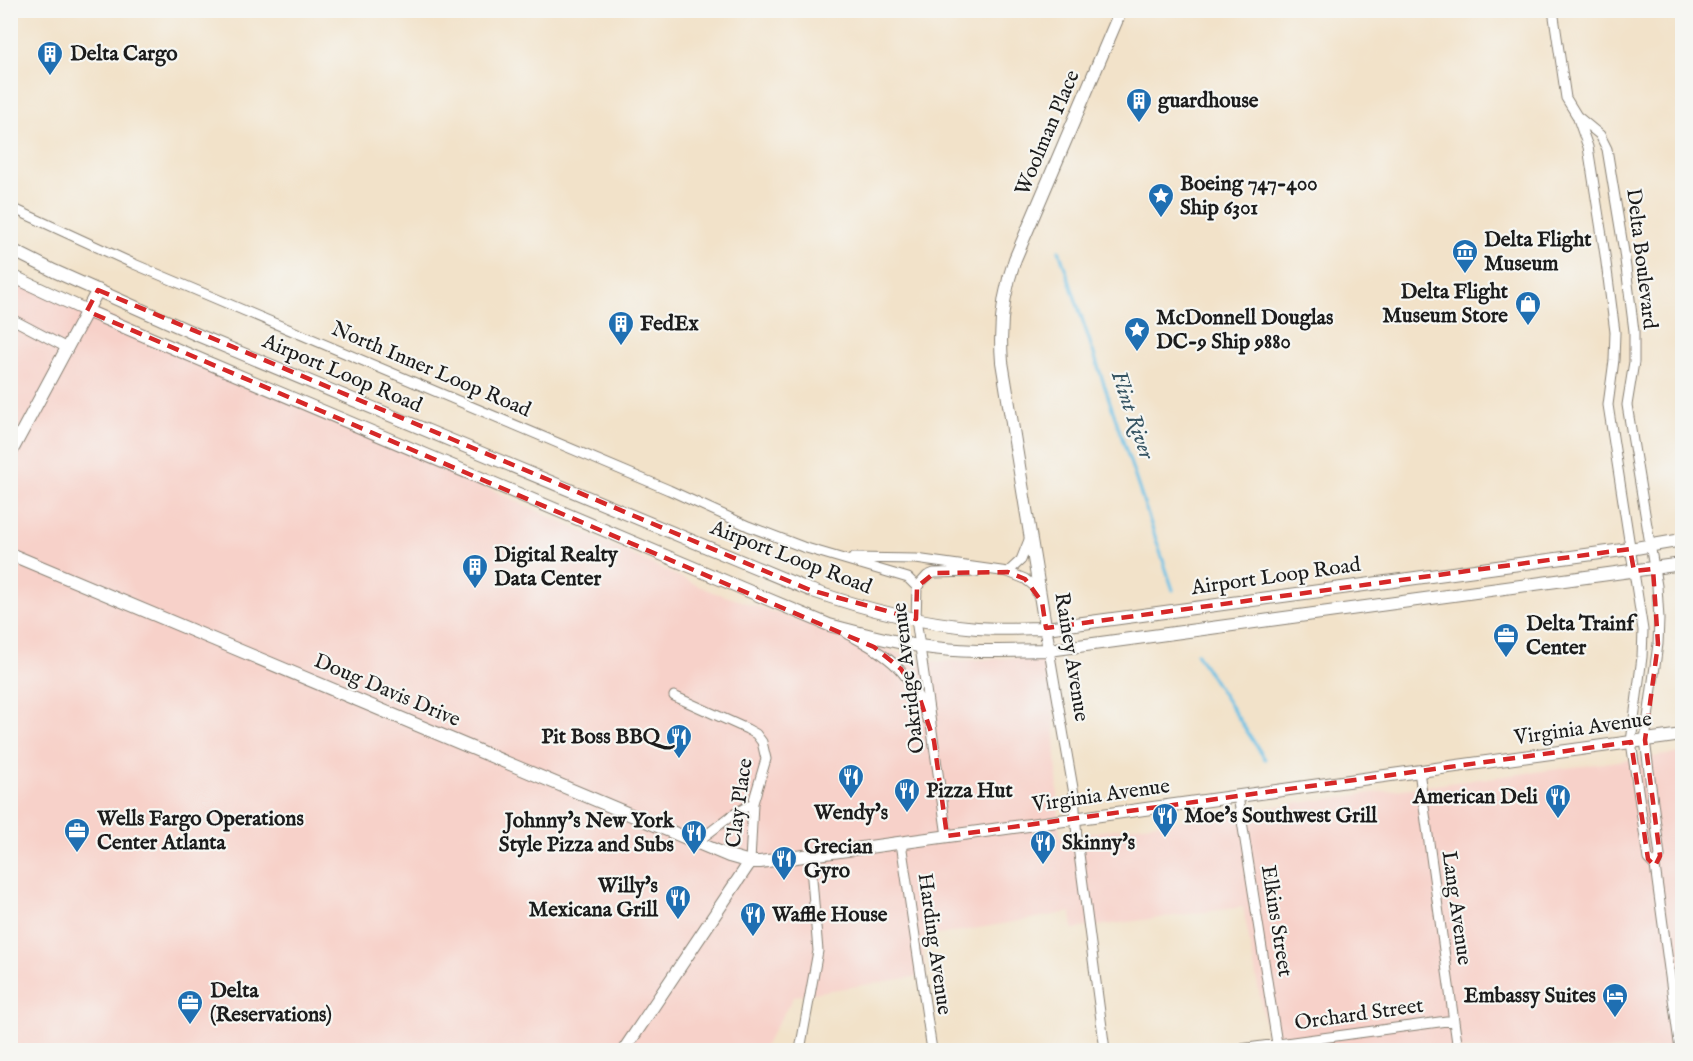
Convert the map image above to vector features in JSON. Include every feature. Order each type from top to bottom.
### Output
[{"type":"main road","name":"Woolman Place","points":[[1011,271],[1121,10]]},
{"type":"main road","name":"Airport Loop Road","points":[[10,249],[210,340],[810,590],[858,607],[916,619],[977,628],[1046,628],[1683,540]]},
{"type":"main road","name":"Rainey Avenue","points":[[1011,271],[1002,309],[1001,349],[1049,650]]},
{"type":"main road","name":"Airport Loop Road","points":[[10,275],[87,311],[829,625],[882,639],[921,646],[997,652],[1049,650],[1683,564]]},
{"type":"main road","points":[[10,454],[98,290]]},
{"type":"main road","name":"Doug Davis Drive","points":[[10,554],[735,858],[750,862]]},
{"type":"main road","name":"Virginia Avenue","points":[[750,862],[1683,735]]},
{"type":"main road","points":[[624,1050],[750,862]]},
{"type":"street","name":"Delta Boulevard","points":[[1553,10],[1566,98],[1577,116],[1588,147],[1615,332],[1608,405],[1643,630],[1642,657],[1631,742],[1648,859],[1655,866],[1660,856],[1645,740],[1658,644],[1659,619],[1627,405],[1634,362],[1634,331],[1607,149],[1600,135],[1577,116]]},
{"type":"street","name":"North Inner Loop Road","points":[[10,207],[134,264],[669,489],[748,526],[803,547],[908,578],[917,587],[927,576],[934,573],[1008,572]]},
{"type":"street","points":[[10,318],[67,348]]},
{"type":"street","points":[[1008,572],[1021,560],[1026,551],[1030,533]]},
{"type":"street","name":"North Inner Loop Road","points":[[842,557],[916,559],[1008,572],[1025,579],[1034,586],[1042,602]]},
{"type":"street","name":"Oakridge Avenue","points":[[917,587],[916,619],[947,836]]},
{"type":"street","name":"Airport Loop Road","points":[[829,625],[874,647],[901,669],[920,699],[934,741]]},
{"type":"street","name":"Rainey Avenue","points":[[1049,650],[1074,794],[1105,1050]]},
{"type":"street","name":"Clay Place","points":[[674,696],[747,729],[756,734],[762,742],[766,759],[753,803],[750,862]]},
{"type":"street","name":"Lang Avenue","points":[[1419,771],[1458,1050]]},
{"type":"street","name":"Elkins Street","points":[[1238,796],[1278,1047]]},
{"type":"street","points":[[697,842],[731,816],[753,803]]},
{"type":"street","name":"Harding Avenue","points":[[901,843],[932,1050]]},
{"type":"street","points":[[800,1050],[818,951],[810,855]]},
{"type":"street","points":[[1655,866],[1680,1050]]},
{"type":"street","name":"Orchard Street","points":[[1233,1050],[1278,1047],[1454,1020]]},
{"type":"highlighted area","points":[[98,290],[810,590],[916,619],[917,587],[934,573],[1008,572],[1025,579],[1042,602],[1046,628],[1630,549],[1634,571],[1653,569],[1658,644],[1645,740],[1660,856],[1655,866],[1648,859],[1631,742],[947,836],[934,741],[920,699],[901,669],[874,647],[87,311]]},
{"type":"shaded area","points":[[10,271],[428,460],[710,591],[926,662],[1051,656],[1060,837],[1356,795],[1682,753],[1682,1050],[1270,1050],[1243,907],[1073,929],[1071,912],[921,938],[926,975],[794,996],[762,1050],[11,1050]]},
{"type":"waterway","name":"Flint River","points":[[1059,250],[1173,590]]},
{"type":"waterway","name":"Flint River","points":[[1196,653],[1265,759]]},
{"type":"place","name":"Delta Cargo","points":[[50,77]]},
{"type":"place","name":"guardhouse","points":[[1139,124]]},
{"type":"place","name":"Boeing 747-400 Ship 6301","points":[[1161,219]]},
{"type":"place","name":"Delta Flight Museum","points":[[1465,275]]},
{"type":"place","name":"Delta Flight Museum Store","points":[[1528,327]]},
{"type":"place","name":"FedEx","points":[[621,347]]},
{"type":"place","name":"McDonnell Douglas DC-9 Ship 9880","points":[[1137,353]]},
{"type":"place","name":"Digital Realty Data Center","points":[[475,590]]},
{"type":"place","name":"Delta Trainf Center","points":[[1506,659]]},
{"type":"place","name":"Pit Boss BBQ","points":[[679,760]]},
{"type":"place","name":"Wendy's","points":[[851,800]]},
{"type":"place","name":"Pizza Hut","points":[[907,814]]},
{"type":"place","name":"American Deli","points":[[1558,820]]},
{"type":"place","name":"Moe's Southwest Grill","points":[[1165,839]]},
{"type":"place","name":"Wells Fargo Operations Center Atlanta","points":[[77,854]]},
{"type":"place","name":"Johnny's New York Style Pizza and Subs","points":[[694,856]]},
{"type":"place","name":"Skinny's","points":[[1043,866]]},
{"type":"place","name":"Grecian Gyro","points":[[784,882]]},
{"type":"place","name":"Willy's Mexicana Grill","points":[[678,921]]},
{"type":"place","name":"Waffle House","points":[[753,938]]},
{"type":"place","name":"Embassy Suites","points":[[1615,1019]]},
{"type":"place","name":"Delta (Reservations)","points":[[190,1026]]}]
